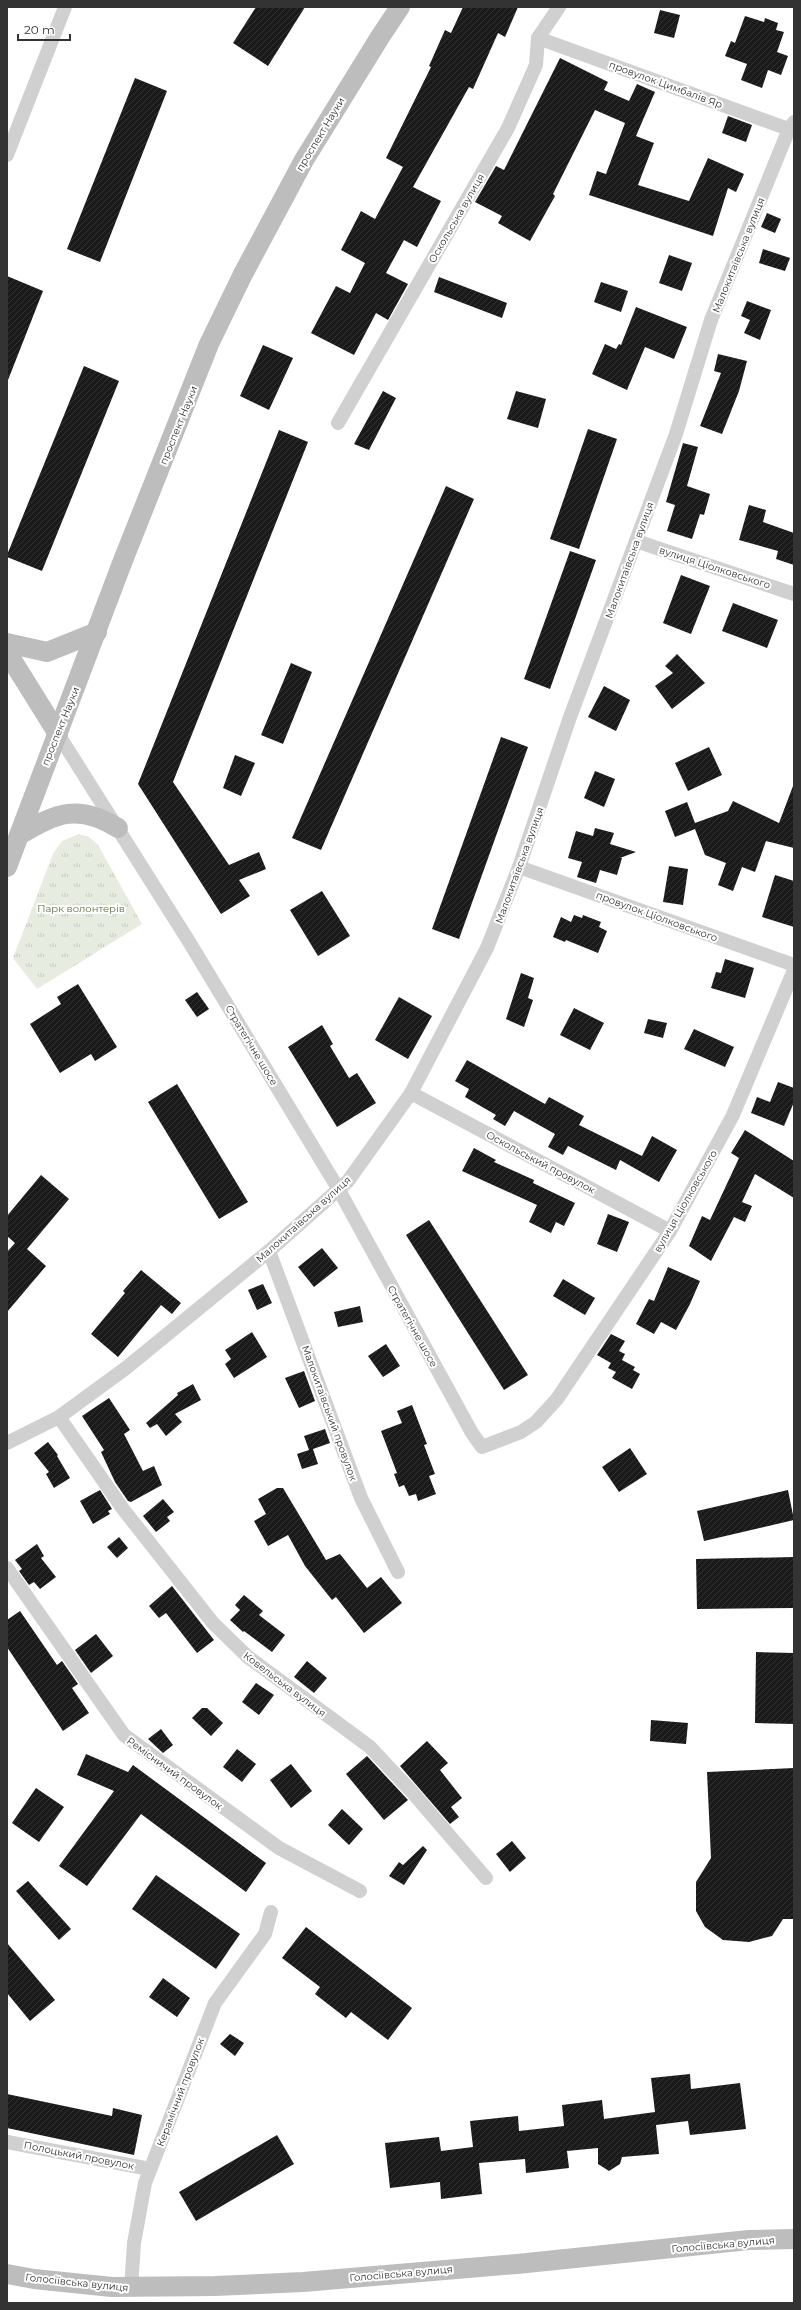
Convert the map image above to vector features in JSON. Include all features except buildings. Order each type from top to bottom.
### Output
[{"type":"main road","name":"проспект Науки","points":[[7,867],[210,344],[243,274],[304,160],[400,7]]},
{"type":"main road","points":[[7,643],[47,652],[97,632]]},
{"type":"main road","name":"Стратегічне шосе","points":[[7,652],[58,734]]},
{"type":"main road","points":[[19,835],[45,820],[72,812],[97,817],[118,828]]},
{"type":"main road","name":"Голосіївська вулиця","points":[[7,2274],[34,2279],[131,2288],[303,2282],[517,2264],[749,2240],[794,2239]]},
{"type":"street","points":[[7,155],[65,7]]},
{"type":"street","name":"Оскольська вулиця","points":[[338,423],[508,128],[536,65],[538,38],[559,7]]},
{"type":"street","name":"провулок Цимбалів Яр","points":[[538,38],[792,127]]},
{"type":"street","name":"Малокитаївська вулиця","points":[[7,1443],[59,1417],[126,1368],[269,1251],[339,1190],[359,1167],[411,1093],[488,948],[519,867],[570,717],[676,434],[712,320],[792,127]]},
{"type":"street","name":"вулиця Ціолковського","points":[[636,541],[794,594]]},
{"type":"street","name":"Стратегічне шосе","points":[[58,734],[118,828],[339,1190],[472,1433],[482,1447]]},
{"type":"street","name":"провулок Ціолковського","points":[[519,867],[794,965]]},
{"type":"street","name":"вулиця Ціолковського","points":[[482,1447],[521,1432],[536,1422],[557,1399],[670,1231],[733,1115],[794,970]]},
{"type":"street","name":"Оскольський провулок","points":[[411,1093],[670,1231]]},
{"type":"street","name":"Малокитаївський провулок","points":[[269,1251],[361,1498],[398,1572]]},
{"type":"street","name":"Ковельська вулиця","points":[[59,1417],[123,1509],[214,1623],[248,1657],[370,1748],[412,1792],[486,1878]]},
{"type":"street","name":"Ремісничий провулок","points":[[7,1568],[124,1736],[279,1848],[360,1891]]},
{"type":"street","name":"Керамічний провулок","points":[[131,2288],[134,2243],[145,2182],[215,2003],[265,1934],[271,1912]]},
{"type":"street","name":"Полоцький провулок","points":[[7,2142],[150,2169]]},
{"type":"green space","name":"Парк волонтерів","points":[[79,834],[89,837],[98,845],[142,924],[37,989],[13,958],[53,854],[62,841]]}]
